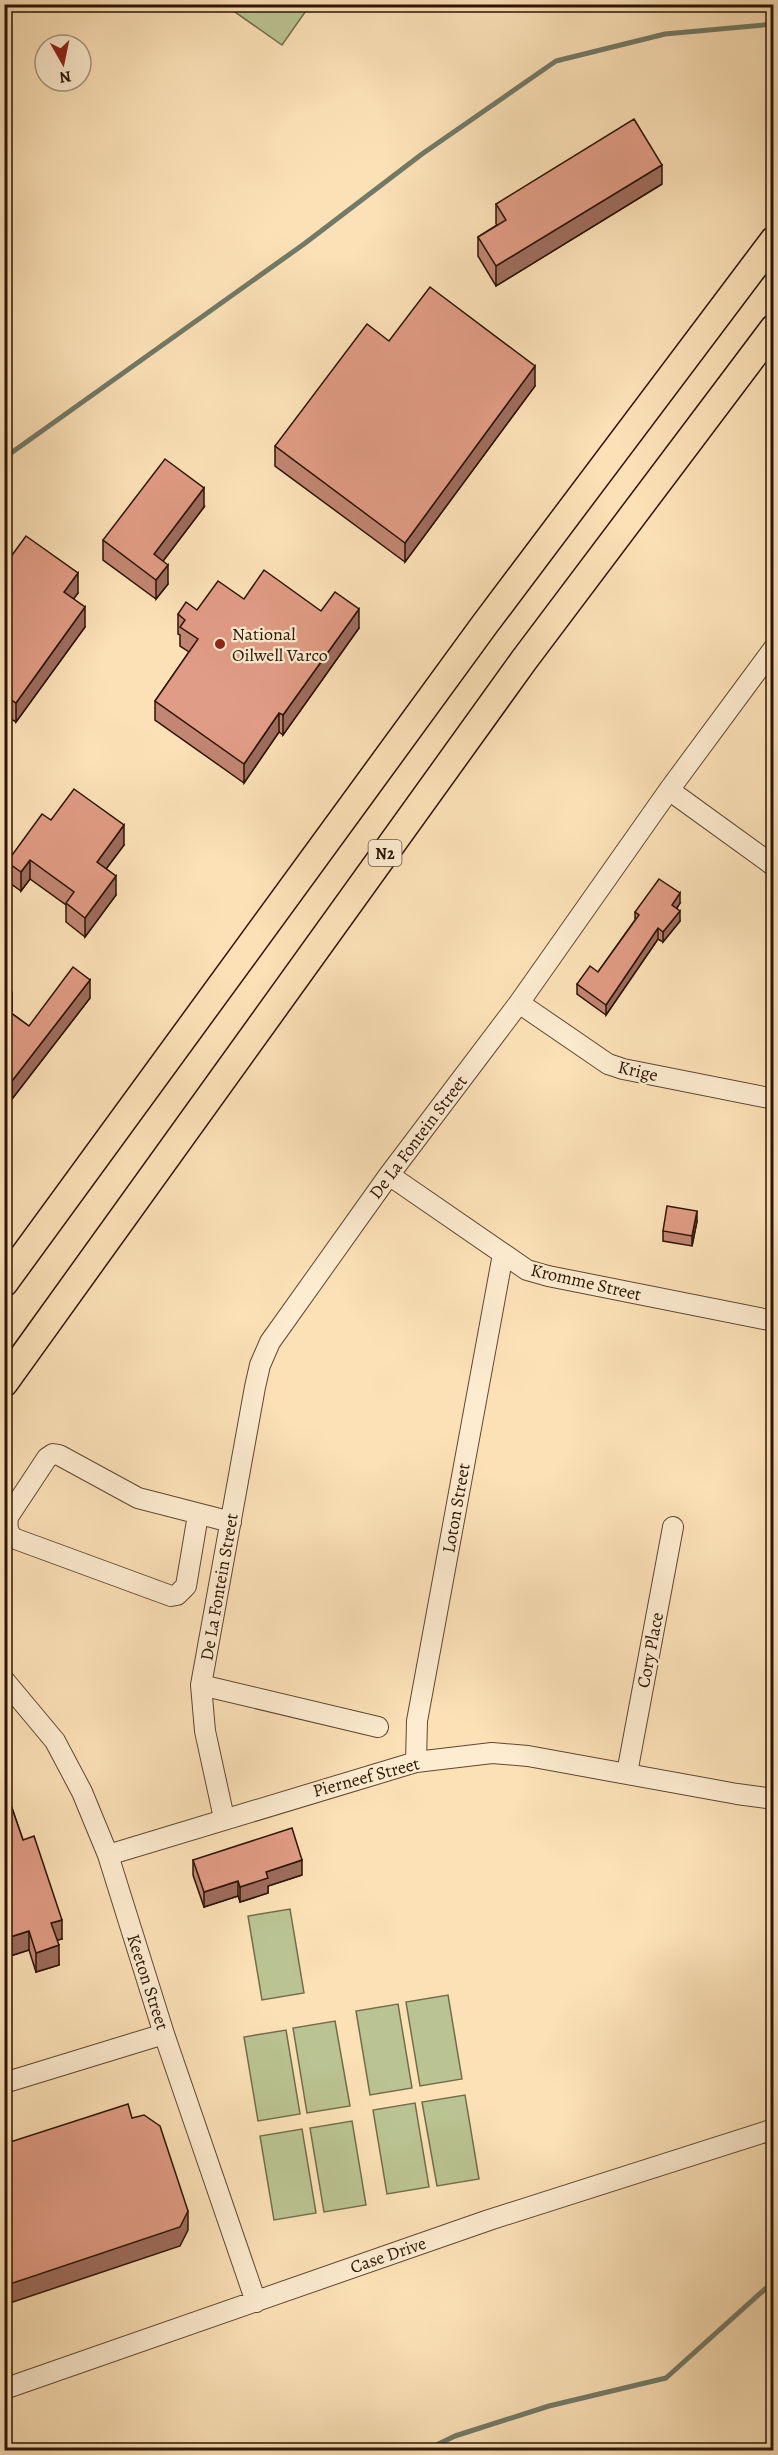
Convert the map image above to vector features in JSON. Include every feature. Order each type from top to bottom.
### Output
[{"type":"highway","points":[[4,1283],[492,614],[774,240]]},
{"type":"highway","name":"N2","points":[[4,1383],[524,660],[774,328]]},
{"type":"street","name":"De La Fontein Street","points":[[224,1818],[205,1731],[201,1685],[255,1387],[270,1342],[389,1175],[519,1003],[669,790],[774,648]]},
{"type":"street","points":[[669,790],[774,866]]},
{"type":"street","name":"Krige","points":[[519,1003],[608,1064],[622,1069],[774,1099]]},
{"type":"street","name":"Kromme Street","points":[[389,1175],[527,1270],[774,1322]]},
{"type":"street","name":"Loton Street","points":[[416,1762],[417,1721],[503,1254]]},
{"type":"street","points":[[198,1515],[186,1586],[177,1595],[171,1596],[13,1538],[7,1526],[8,1517],[46,1458],[53,1454],[59,1455],[138,1498],[231,1522]]},
{"type":"street","name":"Cory Place","points":[[627,1773],[673,1527]]},
{"type":"street","name":"Keeton Street","points":[[4,1680],[55,1741],[82,1792],[108,1855],[164,2034],[256,2302]]},
{"type":"street","name":"De La Fontein Street","points":[[201,1685],[378,1727]]},
{"type":"street","name":"Pierneef Street","points":[[108,1855],[224,1818],[416,1762],[509,1754],[774,1799]]},
{"type":"street","points":[[4,2083],[164,2034]]},
{"type":"street","name":"Case Drive","points":[[4,2389],[489,2220],[774,2128]]},
{"type":"green space","points":[[225,5],[310,5],[282,45]]},
{"type":"green space","points":[[290,1909],[304,1993],[262,2000],[248,1916]]},
{"type":"green space","points":[[448,1995],[462,2079],[420,2086],[406,2002]]},
{"type":"green space","points":[[398,2004],[412,2088],[370,2095],[356,2011]]},
{"type":"green space","points":[[335,2021],[350,2106],[307,2113],[293,2028]]},
{"type":"green space","points":[[286,2030],[300,2114],[258,2121],[244,2037]]},
{"type":"green space","points":[[465,2095],[479,2179],[437,2186],[422,2102]]},
{"type":"green space","points":[[415,2103],[429,2187],[387,2194],[373,2110]]},
{"type":"green space","points":[[352,2121],[366,2205],[324,2212],[310,2128]]},
{"type":"green space","points":[[302,2129],[316,2213],[274,2220],[260,2136]]},
{"type":"building","points":[[634,119],[662,165],[496,266],[478,237],[506,220],[496,204]]},
{"type":"building","points":[[430,287],[535,366],[405,543],[275,446],[367,324],[389,341]]},
{"type":"building","points":[[165,459],[204,488],[154,554],[168,565],[156,580],[103,540]]},
{"type":"building","points":[[26,536],[78,573],[64,592],[85,607],[16,703],[4,695],[4,566]]},
{"type":"building","points":[[264,570],[321,611],[335,592],[359,609],[283,715],[279,713],[244,764],[155,701],[198,639],[180,627],[185,620],[178,614],[186,602],[197,610],[218,581],[244,599]]},
{"type":"building","points":[[74,789],[124,825],[97,862],[116,876],[85,918],[66,903],[74,892],[30,860],[21,872],[7,862],[42,814],[51,820]]},
{"type":"building","points":[[659,879],[680,893],[672,905],[680,911],[663,932],[658,928],[606,1005],[577,984],[590,966],[598,972],[639,915],[635,912]]},
{"type":"building","points":[[73,967],[90,980],[12,1081],[4,1076],[4,1008],[29,1026]]},
{"type":"building","points":[[4,987],[12,993],[4,1002]]},
{"type":"building","points":[[667,1206],[697,1211],[692,1236],[663,1231]]},
{"type":"building","points":[[4,1785],[23,1840],[34,1836],[62,1920],[51,1923],[59,1945],[36,1953],[29,1931],[4,1939]]},
{"type":"building","points":[[292,1828],[302,1860],[266,1872],[268,1878],[240,1887],[238,1881],[204,1892],[193,1860]]},
{"type":"building","points":[[128,2104],[132,2118],[144,2115],[160,2126],[188,2211],[180,2227],[4,2286],[4,2144]]},
{"type":"waterway","points":[[4,458],[304,244],[422,154],[556,61],[665,34],[774,24]]},
{"type":"waterway","points":[[426,2450],[455,2436],[549,2406],[666,2378],[774,2281]]},
{"type":"place","name":"National Oilwell Varco","points":[[220,644]]}]
